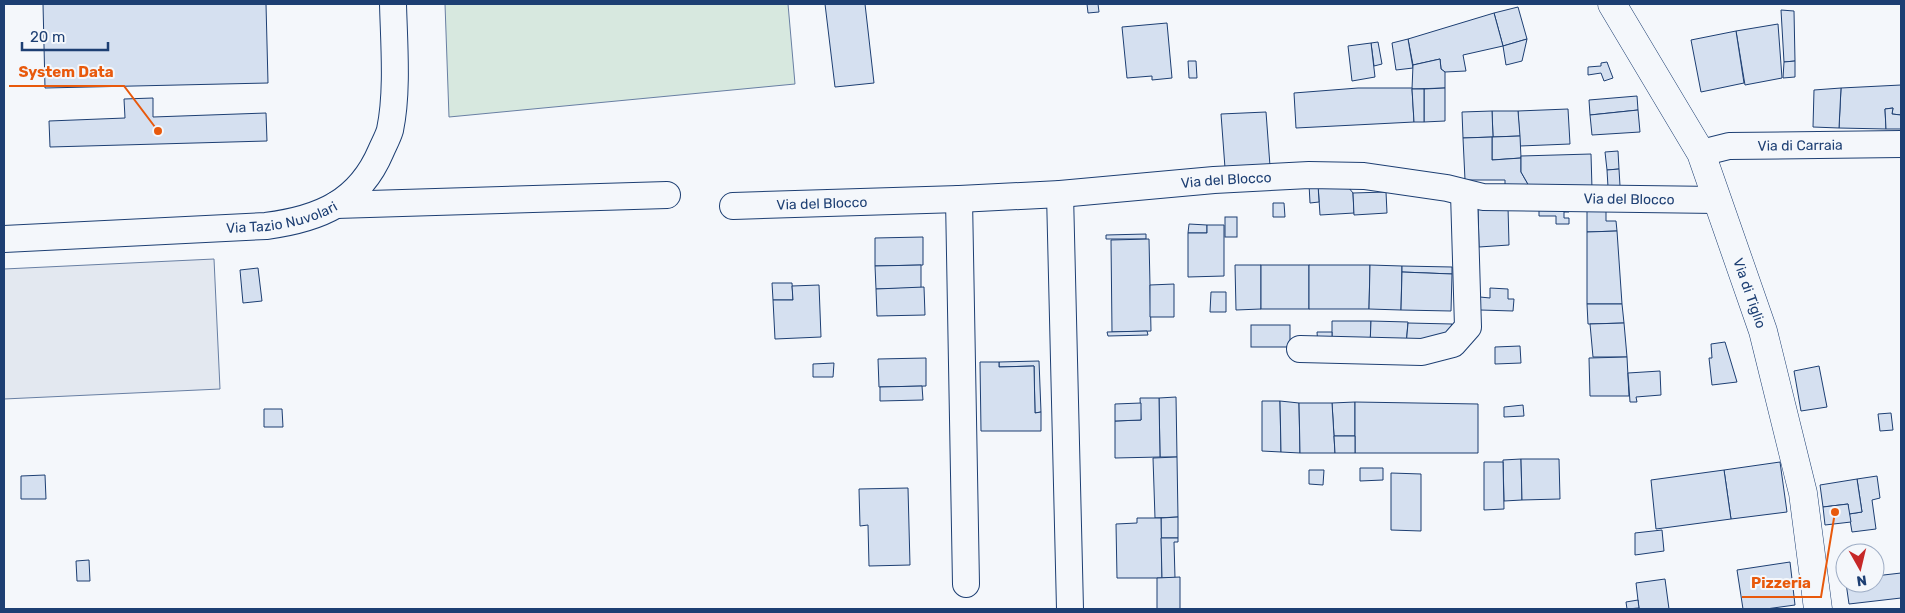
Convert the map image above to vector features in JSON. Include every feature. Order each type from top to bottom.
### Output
[{"type":"main road","name":"Via di Tiglio","points":[[1612,4],[1701,153],[1763,331],[1803,493],[1818,609]]},
{"type":"street","name":"Via Tazio Nuvolari","points":[[4,239],[266,226],[293,223],[336,205],[360,187],[374,167],[390,132],[394,101],[393,4]]},
{"type":"street","name":"Via di Carraia","points":[[1701,153],[1730,146],[1901,144]]},
{"type":"street","name":"Via del Blocco","points":[[733,206],[1060,194],[1214,180],[1309,175],[1364,176],[1447,188],[1483,197],[1717,200]]},
{"type":"street","points":[[1300,348],[1422,352],[1453,344],[1468,327],[1464,193]]},
{"type":"street","points":[[1060,194],[1070,609]]},
{"type":"street","points":[[336,205],[667,195]]},
{"type":"street","points":[[959,199],[966,584]]},
{"type":"shaded area","points":[[445,4],[788,4],[795,84],[449,117]]},
{"type":"shaded area","points":[[214,259],[220,389],[4,399],[4,269]]},
{"type":"building","points":[[43,4],[266,4],[268,83],[45,88]]},
{"type":"building","points":[[825,4],[865,4],[874,83],[835,87]]},
{"type":"building","points":[[1087,4],[1098,4],[1099,12],[1088,13]]},
{"type":"building","points":[[1518,7],[1527,39],[1503,46],[1494,13]]},
{"type":"building","points":[[1781,10],[1794,11],[1795,61],[1784,62]]},
{"type":"building","points":[[1494,13],[1503,46],[1463,55],[1466,71],[1445,72],[1441,69],[1440,59],[1413,65],[1408,39]]},
{"type":"building","points":[[1167,23],[1172,78],[1152,80],[1152,76],[1127,78],[1122,27]]},
{"type":"building","points":[[1778,24],[1782,78],[1745,85],[1736,31]]},
{"type":"building","points":[[1736,31],[1744,83],[1701,92],[1691,40]]},
{"type":"building","points":[[1408,39],[1413,68],[1396,70],[1392,43]]},
{"type":"building","points":[[1527,39],[1522,61],[1506,65],[1503,46]]},
{"type":"building","points":[[1378,42],[1382,64],[1374,66],[1371,43]]},
{"type":"building","points":[[1371,43],[1375,77],[1352,81],[1348,46]]},
{"type":"building","points":[[1440,59],[1441,69],[1445,72],[1445,88],[1412,89],[1413,65]]},
{"type":"building","points":[[1188,61],[1196,61],[1197,78],[1189,78]]},
{"type":"building","points":[[1795,61],[1795,77],[1783,78],[1784,62]]},
{"type":"building","points":[[1607,62],[1613,78],[1604,81],[1601,73],[1588,75],[1588,67],[1601,66],[1601,63]]},
{"type":"building","points":[[1901,85],[1901,115],[1892,114],[1893,108],[1885,109],[1886,129],[1839,128],[1841,88]]},
{"type":"building","points":[[1358,88],[1412,88],[1414,122],[1296,128],[1294,93]]},
{"type":"building","points":[[1445,88],[1445,121],[1424,122],[1424,89]]},
{"type":"building","points":[[1841,88],[1839,128],[1813,127],[1814,90]]},
{"type":"building","points":[[1412,89],[1424,89],[1424,122],[1414,122]]},
{"type":"building","points":[[1637,96],[1638,110],[1590,115],[1589,100]]},
{"type":"building","points":[[153,98],[153,117],[266,113],[267,141],[50,147],[49,121],[125,118],[124,99]]},
{"type":"building","points":[[1893,108],[1892,114],[1901,115],[1901,129],[1886,129],[1885,109]]},
{"type":"building","points":[[1568,109],[1570,144],[1520,146],[1518,111]]},
{"type":"building","points":[[1638,110],[1640,132],[1592,135],[1590,115]]},
{"type":"building","points":[[1492,111],[1518,111],[1520,136],[1493,137]]},
{"type":"building","points":[[1492,111],[1493,137],[1463,138],[1462,112]]},
{"type":"building","points":[[1266,112],[1270,166],[1225,168],[1221,114]]},
{"type":"building","points":[[1520,136],[1521,158],[1492,160],[1492,137]]},
{"type":"building","points":[[1492,137],[1492,160],[1521,158],[1521,172],[1529,186],[1505,187],[1505,180],[1465,180],[1463,138]]},
{"type":"building","points":[[1618,151],[1619,169],[1607,170],[1605,152]]},
{"type":"building","points":[[1591,154],[1592,189],[1529,186],[1521,172],[1521,156]]},
{"type":"building","points":[[1619,169],[1620,186],[1608,187],[1607,170]]},
{"type":"building","points":[[1344,182],[1353,193],[1354,213],[1320,215],[1318,184]]},
{"type":"building","points":[[1309,184],[1318,184],[1319,202],[1310,203]]},
{"type":"building","points":[[1386,192],[1387,213],[1354,215],[1353,193]]},
{"type":"building","points":[[1273,203],[1284,203],[1285,217],[1273,217]]},
{"type":"building","points":[[1508,207],[1509,245],[1479,247],[1478,209]]},
{"type":"building","points":[[1539,207],[1569,207],[1569,212],[1564,212],[1564,218],[1569,218],[1569,224],[1556,224],[1556,216],[1539,216]]},
{"type":"building","points":[[1587,208],[1606,208],[1606,221],[1616,221],[1617,231],[1587,232]]},
{"type":"building","points":[[1225,217],[1237,217],[1237,237],[1225,237]]},
{"type":"building","points":[[1189,224],[1207,225],[1207,233],[1188,233]]},
{"type":"building","points":[[1207,225],[1224,225],[1224,276],[1188,277],[1188,233],[1207,233]]},
{"type":"building","points":[[1617,231],[1622,304],[1587,304],[1587,232]]},
{"type":"building","points":[[1146,234],[1146,239],[1106,239],[1106,235]]},
{"type":"building","points":[[923,237],[923,265],[875,266],[875,238]]},
{"type":"building","points":[[1149,239],[1151,331],[1112,332],[1111,240]]},
{"type":"building","points":[[921,265],[921,288],[876,289],[875,266]]},
{"type":"building","points":[[1235,265],[1261,265],[1261,309],[1236,310]]},
{"type":"building","points":[[1261,265],[1309,265],[1309,309],[1261,309]]},
{"type":"building","points":[[1309,265],[1370,265],[1369,309],[1309,309]]},
{"type":"building","points":[[1370,265],[1402,266],[1401,310],[1369,309]]},
{"type":"building","points":[[1402,266],[1452,267],[1452,274],[1402,272]]},
{"type":"building","points":[[258,268],[262,301],[243,303],[240,270]]},
{"type":"building","points":[[1402,272],[1452,274],[1451,311],[1401,310]]},
{"type":"building","points":[[772,283],[792,283],[793,300],[773,300]]},
{"type":"building","points":[[1174,284],[1174,317],[1150,317],[1150,285]]},
{"type":"building","points":[[819,285],[821,337],[775,339],[773,300],[793,300],[792,286]]},
{"type":"building","points":[[924,287],[925,315],[877,316],[876,289]]},
{"type":"building","points":[[1490,288],[1508,289],[1508,299],[1514,299],[1513,311],[1480,310],[1480,297],[1490,298]]},
{"type":"building","points":[[1211,292],[1226,292],[1226,312],[1210,312]]},
{"type":"building","points":[[1587,304],[1622,304],[1624,323],[1588,324]]},
{"type":"building","points":[[1332,321],[1371,321],[1370,346],[1332,346]]},
{"type":"building","points":[[1371,321],[1408,322],[1406,346],[1370,345]]},
{"type":"building","points":[[1408,323],[1452,324],[1444,344],[1406,346]]},
{"type":"building","points":[[1624,323],[1627,357],[1593,357],[1590,324]]},
{"type":"building","points":[[1251,325],[1290,325],[1290,347],[1251,347]]},
{"type":"building","points":[[1147,331],[1148,335],[1108,336],[1107,332]]},
{"type":"building","points":[[1317,332],[1332,332],[1332,346],[1318,346]]},
{"type":"building","points":[[1725,342],[1737,382],[1712,385],[1709,358],[1712,358],[1711,344]]},
{"type":"building","points":[[1520,346],[1521,363],[1495,364],[1495,347]]},
{"type":"building","points":[[1627,357],[1629,396],[1590,396],[1589,358]]},
{"type":"building","points":[[926,358],[926,386],[879,387],[878,359]]},
{"type":"building","points":[[1039,361],[1041,412],[1035,413],[1034,366],[999,367],[999,362]]},
{"type":"building","points":[[980,362],[999,362],[999,367],[1034,366],[1035,413],[1041,412],[1041,431],[981,431]]},
{"type":"building","points":[[834,363],[833,377],[813,377],[813,364]]},
{"type":"building","points":[[1819,366],[1827,407],[1801,411],[1794,371]]},
{"type":"building","points":[[1660,371],[1661,395],[1636,397],[1637,402],[1630,402],[1628,373]]},
{"type":"building","points":[[922,386],[923,400],[880,401],[880,387]]},
{"type":"building","points":[[1176,397],[1177,457],[1160,457],[1159,398]]},
{"type":"building","points":[[1140,398],[1159,398],[1160,457],[1115,458],[1115,421],[1141,420]]},
{"type":"building","points":[[1262,401],[1280,401],[1281,452],[1262,451]]},
{"type":"building","points":[[1280,401],[1299,403],[1300,453],[1281,452]]},
{"type":"building","points":[[1355,402],[1355,436],[1334,436],[1332,403]]},
{"type":"building","points":[[1355,402],[1478,404],[1478,453],[1355,453]]},
{"type":"building","points":[[1141,403],[1141,420],[1115,421],[1115,404]]},
{"type":"building","points":[[1299,403],[1332,403],[1335,453],[1300,453]]},
{"type":"building","points":[[1523,405],[1524,416],[1504,417],[1504,407]]},
{"type":"building","points":[[264,409],[282,409],[283,427],[264,427]]},
{"type":"building","points":[[1891,413],[1893,430],[1880,431],[1878,414]]},
{"type":"building","points":[[1334,436],[1355,436],[1355,453],[1335,453]]},
{"type":"building","points":[[1177,457],[1178,517],[1155,518],[1153,458]]},
{"type":"building","points":[[1521,459],[1522,500],[1504,501],[1503,460]]},
{"type":"building","points":[[1521,459],[1559,459],[1560,499],[1522,500]]},
{"type":"building","points":[[1484,462],[1503,462],[1504,509],[1484,510]]},
{"type":"building","points":[[1780,462],[1787,512],[1731,519],[1724,470]]},
{"type":"building","points":[[1360,468],[1383,468],[1383,480],[1360,481]]},
{"type":"building","points":[[1309,470],[1324,470],[1323,485],[1309,484]]},
{"type":"building","points":[[1724,470],[1731,519],[1656,529],[1651,480]]},
{"type":"building","points":[[1391,473],[1421,474],[1421,531],[1391,530]]},
{"type":"building","points":[[45,475],[46,499],[21,499],[21,476]]},
{"type":"building","points":[[1877,476],[1880,498],[1872,500],[1876,529],[1852,532],[1849,514],[1862,512],[1857,479]]},
{"type":"building","points":[[1857,479],[1862,512],[1849,514],[1848,504],[1823,507],[1820,485]]},
{"type":"building","points":[[908,488],[910,565],[869,566],[868,525],[860,526],[859,489]]},
{"type":"building","points":[[1848,504],[1851,522],[1825,525],[1823,507]]},
{"type":"building","points":[[1178,517],[1178,538],[1161,538],[1161,518]]},
{"type":"building","points":[[1137,518],[1161,518],[1162,578],[1117,578],[1116,524],[1137,523]]},
{"type":"building","points":[[1662,530],[1664,551],[1635,555],[1635,533]]},
{"type":"building","points":[[1161,538],[1178,538],[1178,542],[1174,542],[1175,578],[1162,578]]},
{"type":"building","points":[[89,560],[90,581],[77,581],[76,561]]},
{"type":"building","points":[[1790,562],[1795,605],[1766,609],[1743,609],[1737,570]]},
{"type":"building","points":[[1901,573],[1901,598],[1849,604],[1847,593],[1885,593],[1885,575]]},
{"type":"building","points":[[1180,577],[1180,609],[1157,609],[1157,578]]},
{"type":"building","points":[[1665,579],[1669,609],[1639,609],[1636,583]]},
{"type":"building","points":[[1638,600],[1639,608],[1627,609],[1626,602]]},
{"type":"place","name":"System Data","points":[[158,131]]},
{"type":"place","name":"Pizzeria","points":[[1835,512]]}]
